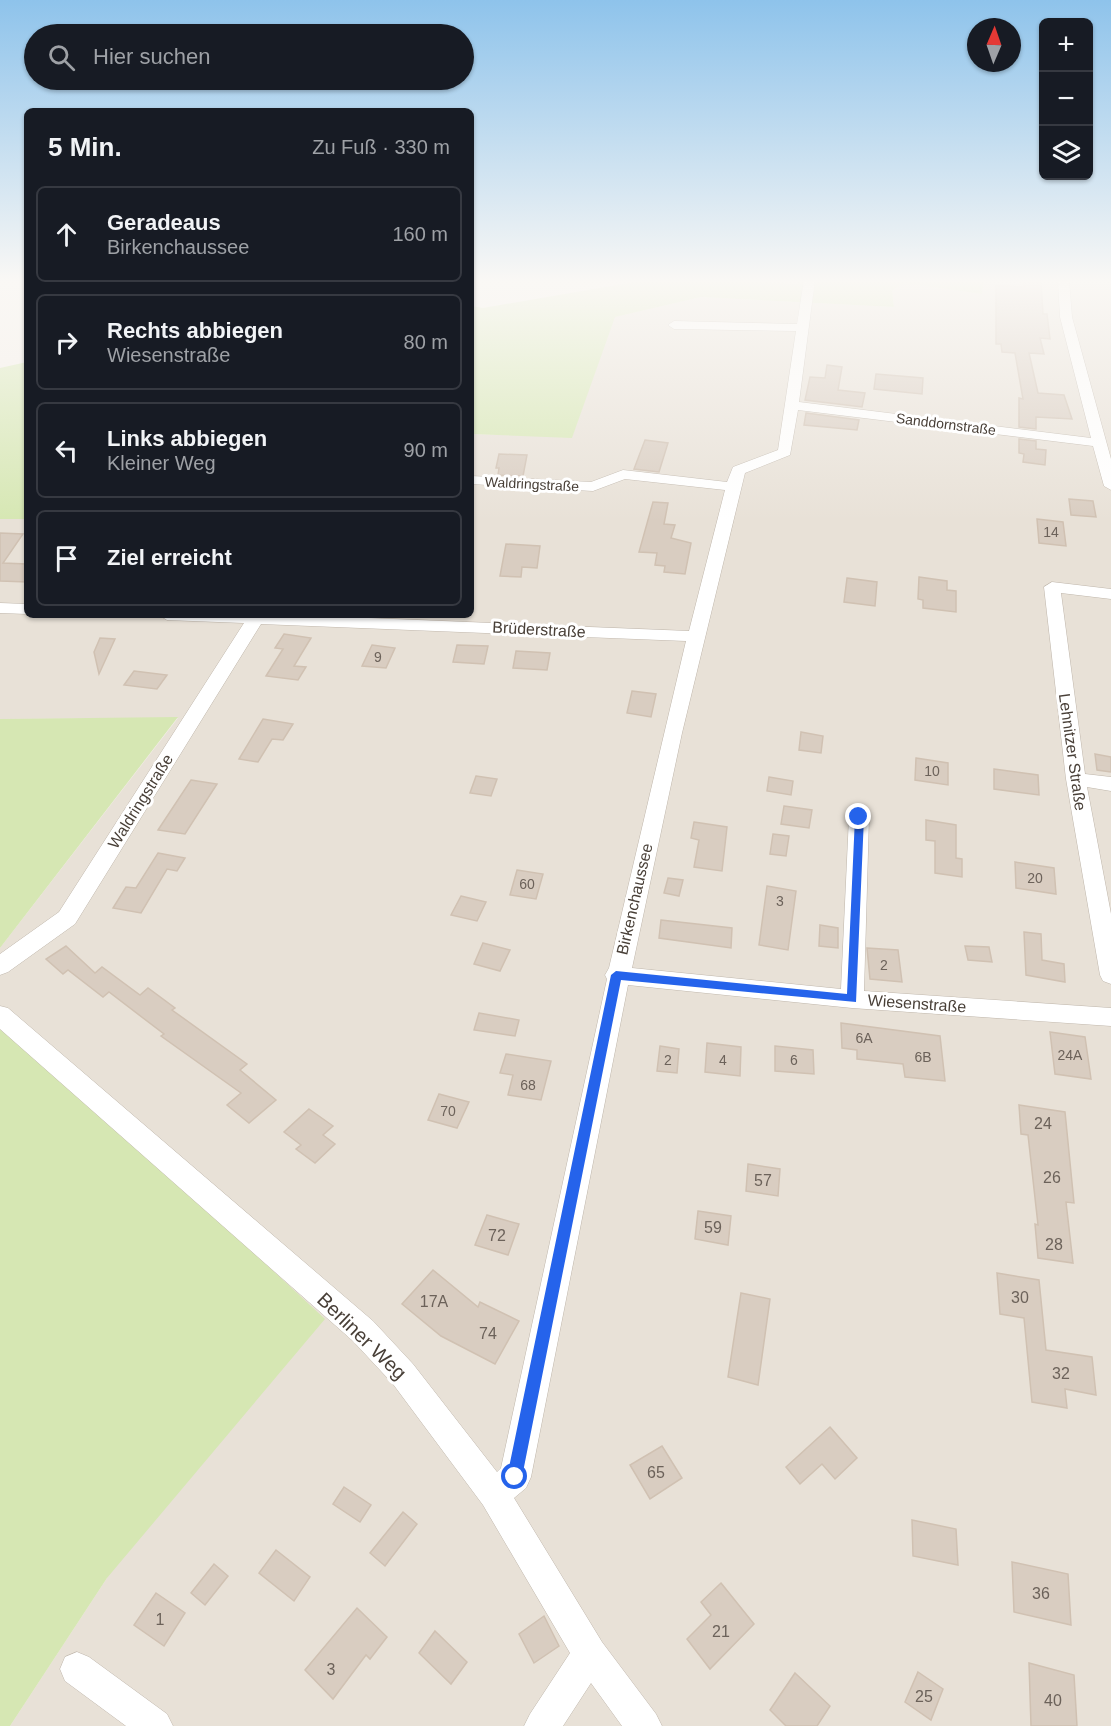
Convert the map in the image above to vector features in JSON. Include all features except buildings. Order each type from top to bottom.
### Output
[{"type":"street","name":"Birkenchaussee","points":[[494,1494],[515,1477],[616,975],[694,636],[733,487],[738,470],[785,452],[798,361]]},
{"type":"street","points":[[1078,361],[1111,486]]},
{"type":"street","name":"Sanddornstraße","points":[[793,405],[1100,443]]},
{"type":"street","name":"Waldringstraße","points":[[474,480],[593,487],[623,474],[733,487]]},
{"type":"street","name":"Lehnitzer Straße","points":[[1111,594],[1052,587],[1076,779],[1111,975]]},
{"type":"street","points":[[0,608],[24,609]]},
{"type":"street","name":"Waldringstraße","points":[[0,966],[67,918],[255,618]]},
{"type":"street","name":"Brüderstraße","points":[[279,618],[694,636]]},
{"type":"street","points":[[1076,779],[1111,784]]},
{"type":"street","points":[[852,999],[859,817]]},
{"type":"street","name":"Wiesenstraße","points":[[616,975],[852,999],[1111,1017]]},
{"type":"street","name":"Berliner Weg","points":[[0,1015],[363,1331],[403,1374],[494,1494],[590,1654],[644,1726]]},
{"type":"street","points":[[542,1726],[590,1654]]},
{"type":"street","points":[[77,1669],[155,1726]]},
{"type":"shaded area","points":[[599,361],[1111,361],[1111,1726],[10,1726],[107,1578],[0,1017],[0,948],[178,718],[0,719],[0,519],[24,519],[24,618],[474,618],[474,434],[572,437]]},
{"type":"green space","points":[[474,361],[600,361],[572,438],[474,434]]},
{"type":"green space","points":[[24,363],[24,519],[0,519],[0,368]]},
{"type":"green space","points":[[178,717],[0,948],[0,719]]},
{"type":"green space","points":[[0,1017],[325,1319],[107,1578],[10,1726],[0,1726]]},
{"type":"route","points":[[515,1477],[616,975],[852,999],[851,978],[859,817]]}]
